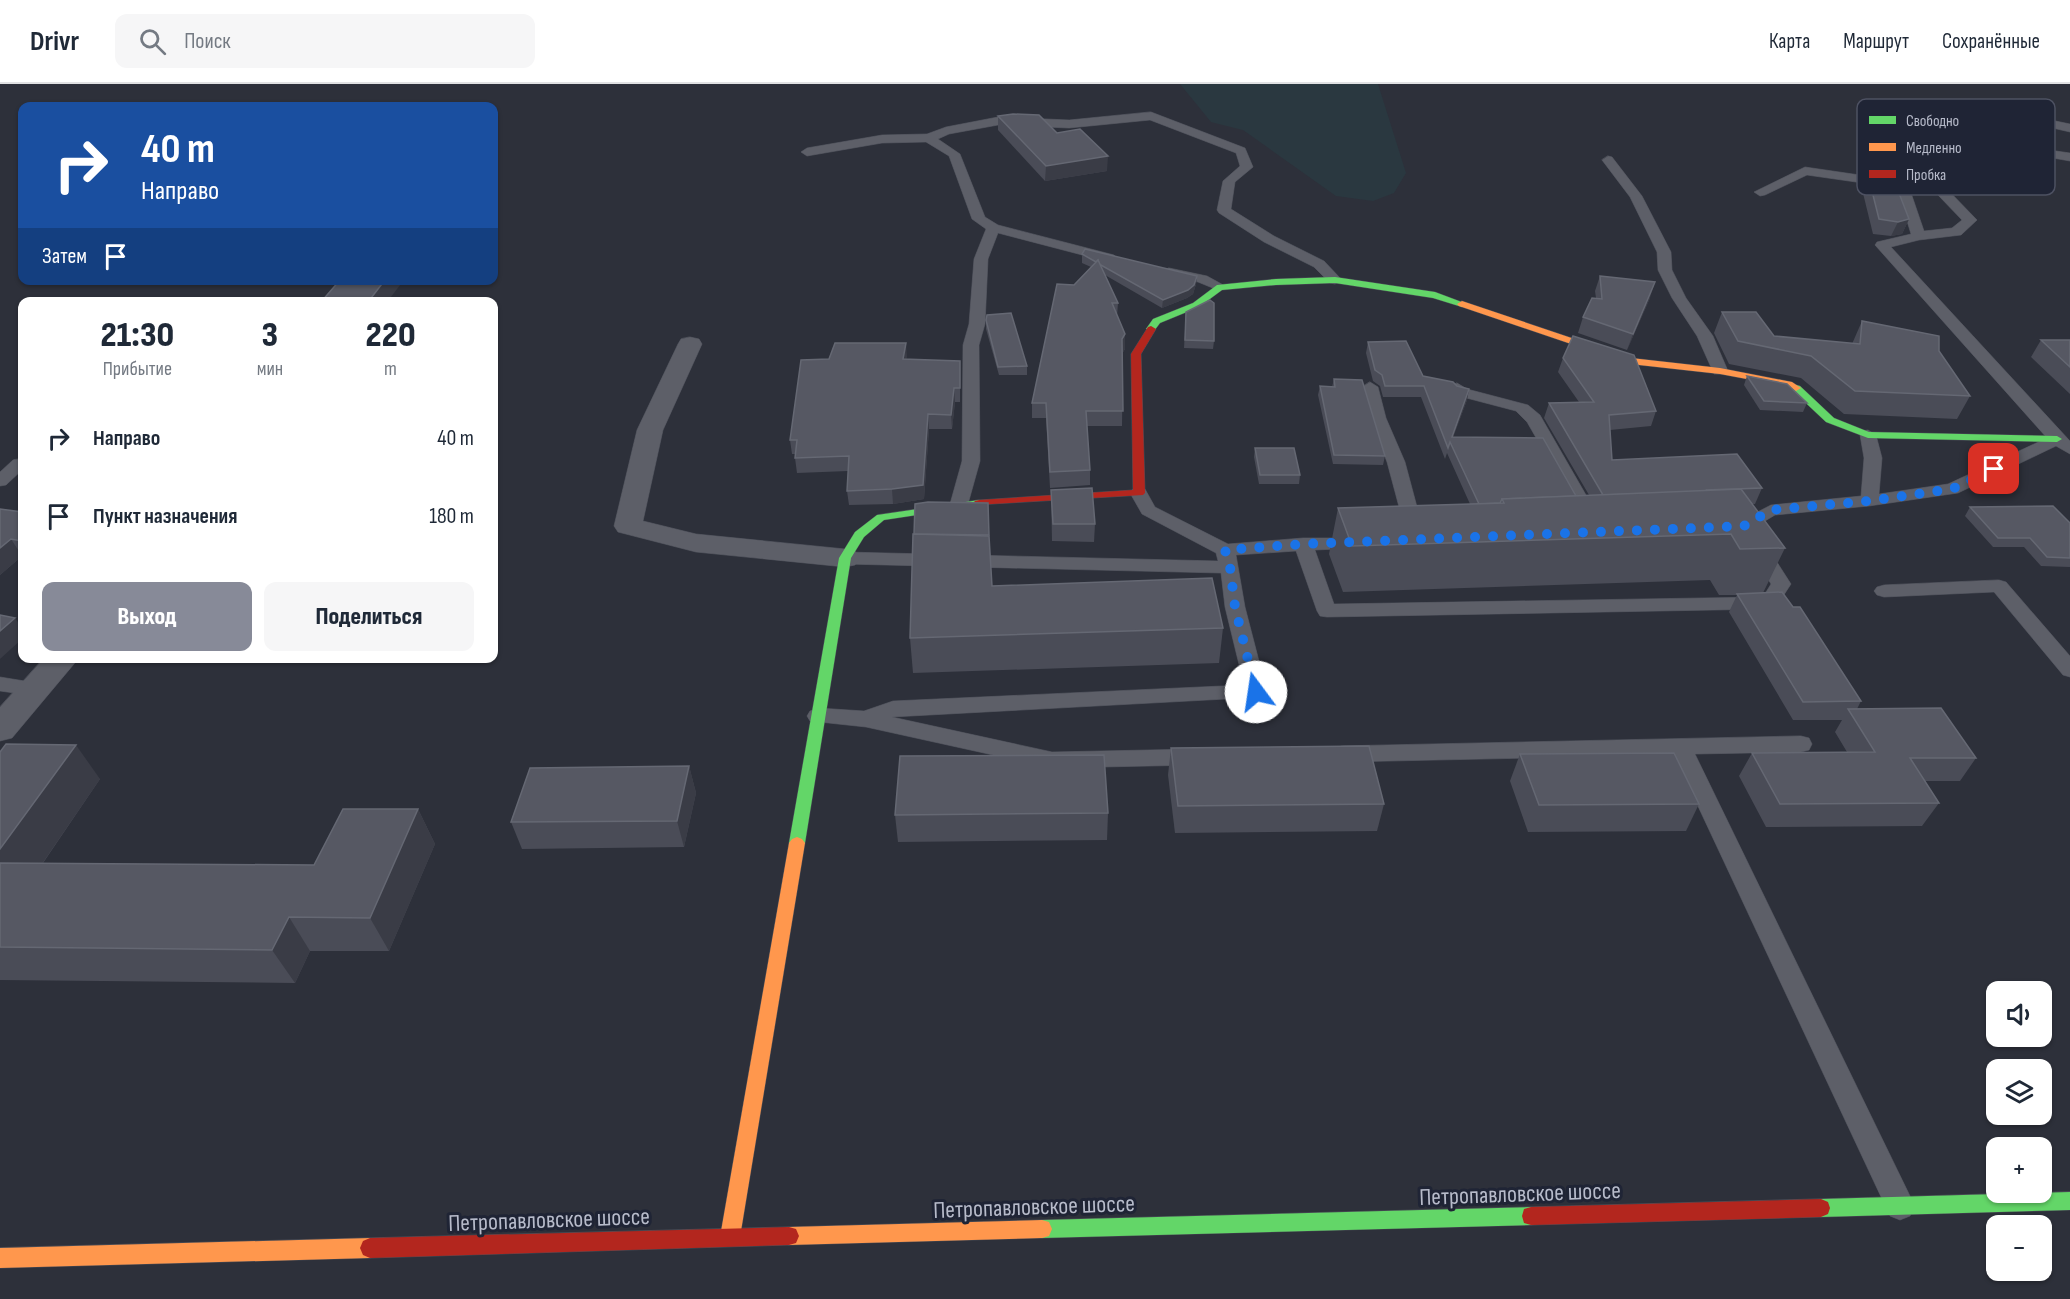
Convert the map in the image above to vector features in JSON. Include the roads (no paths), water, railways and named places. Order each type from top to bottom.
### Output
[{"type":"street","points":[[730,1238],[845,558],[859,535],[881,517],[959,504],[1139,493],[1136,354],[1155,321],[1196,305],[1220,287],[1335,280],[1435,295],[1630,361],[1720,371],[1792,385],[1830,420],[1868,435],[2064,444]]},
{"type":"street","points":[[690,344],[650,430],[628,526],[696,543],[845,558]]},
{"type":"street","points":[[0,729],[59,663]]},
{"type":"street","name":"Петропавловское шоссе","points":[[0,1258],[2070,1201]]},
{"type":"lane","points":[[807,152],[882,139],[929,138],[946,131],[998,121],[1069,124],[1151,116],[1241,151],[1247,167],[1229,181],[1224,210],[1269,239],[1318,264],[1335,280]]},
{"type":"lane","points":[[2055,125],[2070,128]]},
{"type":"lane","points":[[929,138],[954,154],[979,219],[993,228],[1123,261]]},
{"type":"lane","points":[[2055,155],[2070,157]]},
{"type":"lane","points":[[1608,160],[1636,196],[1664,252],[1665,270],[1679,298],[1705,336],[1720,371]]},
{"type":"lane","points":[[1760,192],[1805,171],[1857,179]]},
{"type":"lane","points":[[1906,195],[1919,237]]},
{"type":"lane","points":[[1721,527],[1744,526],[1771,510],[1869,501],[1952,489],[2064,444],[1882,245],[1956,232],[1970,220],[1946,195]]},
{"type":"lane","points":[[959,504],[971,461],[971,345],[977,324],[981,259],[993,228]]},
{"type":"lane","points":[[1157,269],[1202,279],[1220,287]]},
{"type":"lane","points":[[845,558],[1228,558],[1304,544],[1423,539],[1370,387]]},
{"type":"lane","points":[[1457,388],[1461,392],[1522,408],[1534,419],[1604,532],[1575,533]]},
{"type":"lane","points":[[1868,435],[1873,458],[1869,501]]},
{"type":"lane","points":[[0,482],[18,465]]},
{"type":"lane","points":[[1139,493],[1148,510],[1228,558]]},
{"type":"lane","points":[[1304,544],[1327,612],[1769,603],[1781,584],[1744,526]]},
{"type":"lane","points":[[866,719],[893,708],[1256,692],[1235,607],[1228,558]]},
{"type":"lane","points":[[1884,591],[1999,586],[2070,670]]},
{"type":"lane","points":[[0,684],[36,689]]},
{"type":"lane","points":[[818,716],[866,719],[1052,759],[1218,756]]},
{"type":"lane","points":[[1325,754],[1801,744]]},
{"type":"lane","points":[[1681,747],[1900,1206]]}]
